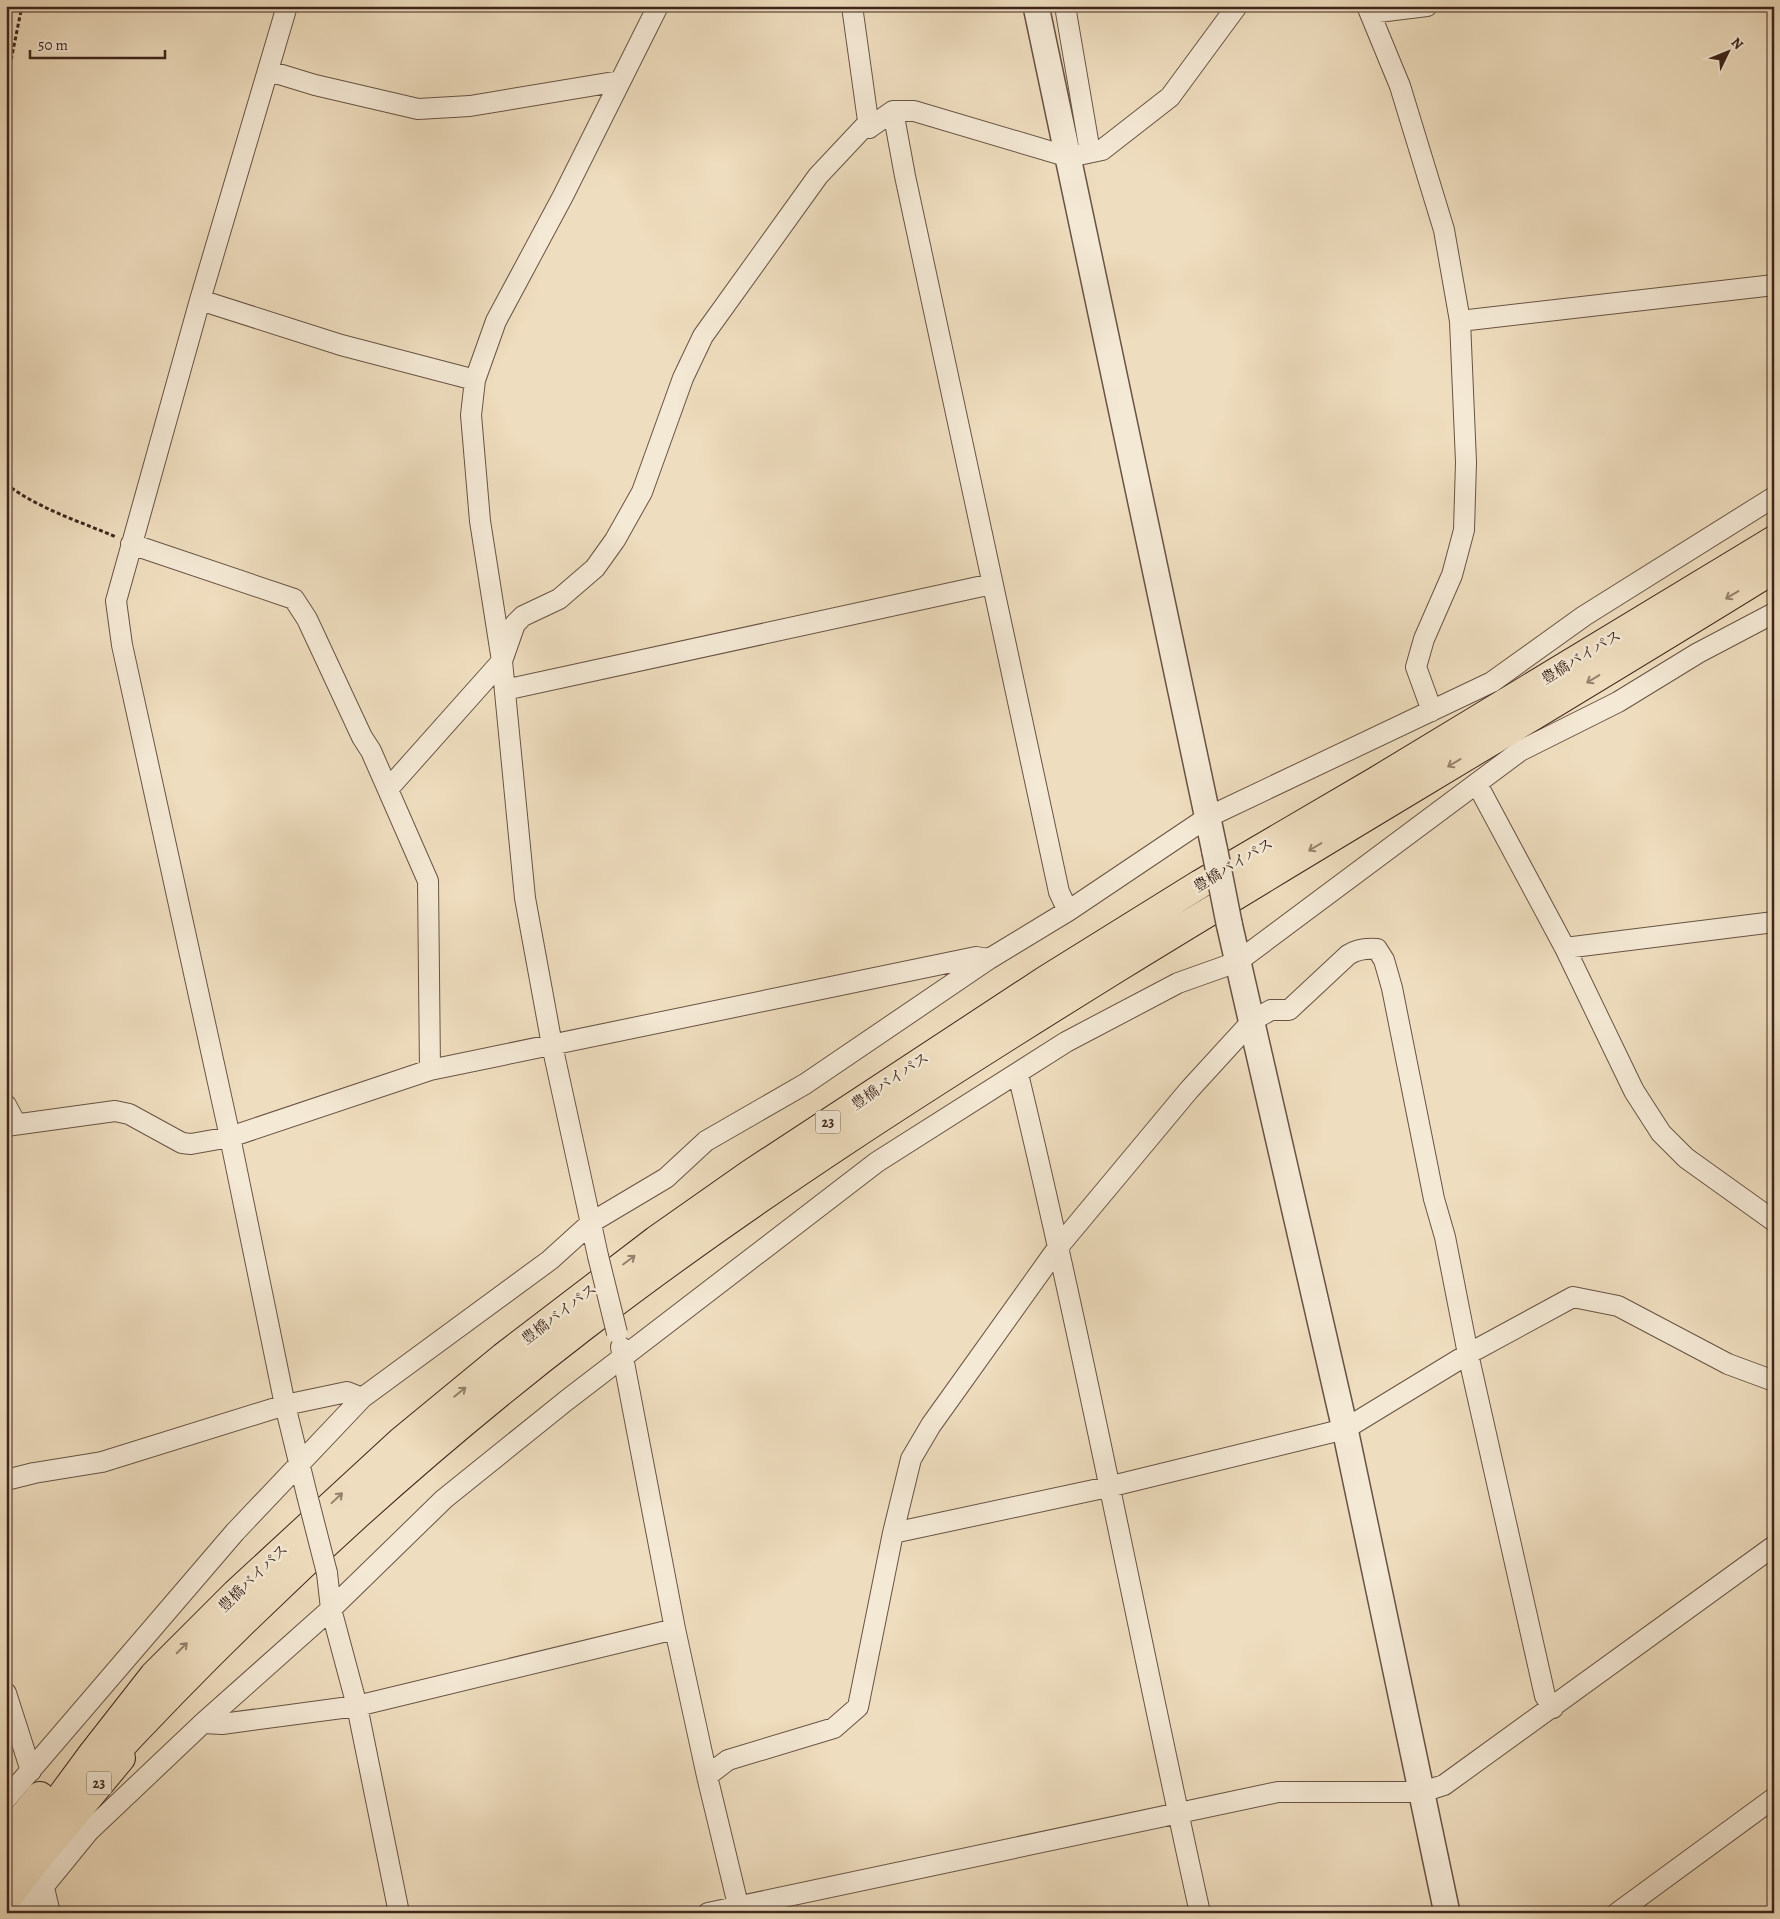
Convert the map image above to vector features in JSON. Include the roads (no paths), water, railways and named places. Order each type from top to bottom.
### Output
[{"type":"highway","name":"豊橋バイパス","points":[[9,1868],[93,1753],[154,1675],[236,1593],[401,1441],[568,1307],[711,1202],[930,1054],[1052,976],[1200,884],[1399,767],[1774,540]]},
{"type":"highway","name":"豊橋バイパス","points":[[9,1868],[110,1758],[254,1610],[354,1518],[465,1421],[585,1325],[760,1199],[950,1072],[1055,1006],[1774,570]]},
{"type":"highway","name":"23","points":[[6,1900],[109,1770],[178,1699],[197,1670]]},
{"type":"highway","name":"23","points":[[6,1837],[108,1719],[154,1675]]},
{"type":"street","points":[[287,6],[200,300],[130,544],[116,600],[122,645],[230,1137],[285,1405],[327,1573],[331,1609],[357,1706],[399,1913]]},
{"type":"street","points":[[658,6],[563,196],[496,321],[475,380],[471,415],[479,513],[502,661],[525,898],[552,1045],[598,1256],[624,1358],[675,1629],[707,1776],[740,1909]]},
{"type":"street","points":[[852,6],[869,128]]},
{"type":"street","points":[[1036,6],[1080,154]]},
{"type":"street","points":[[1065,6],[1080,154],[1214,852],[1237,962],[1253,1020],[1345,1429],[1447,1913]]},
{"type":"street","points":[[388,789],[502,661],[515,624],[524,616],[560,599],[595,568],[615,540],[642,492],[682,378],[703,336],[818,176],[864,127],[869,128],[893,111],[914,111],[1080,154],[1102,150],[1170,97],[1236,6]]},
{"type":"street","points":[[1427,6],[1368,9],[1400,86],[1444,230],[1460,321],[1466,462],[1464,530],[1452,575],[1424,639],[1416,667],[1432,712]]},
{"type":"street","points":[[269,70],[315,85],[418,109],[470,106],[620,81]]},
{"type":"street","points":[[893,111],[911,204],[1059,892],[1068,911]]},
{"type":"street","points":[[1460,321],[1774,285]]},
{"type":"street","points":[[200,300],[342,345],[475,380]]},
{"type":"street","points":[[6,1799],[235,1532],[362,1398],[550,1260],[592,1222],[666,1178],[706,1141],[805,1084],[989,959],[1068,911],[1208,818],[1492,682],[1584,616],[1774,496]]},
{"type":"street","points":[[130,544],[294,599],[307,619],[388,789],[428,881],[430,1070]]},
{"type":"street","points":[[505,690],[992,584]]},
{"type":"street","points":[[22,1913],[89,1831],[331,1609],[444,1499],[877,1162],[1066,1042],[1178,983],[1237,962],[1520,751],[1618,702],[1698,653],[1774,613]]},
{"type":"street","points":[[1476,784],[1565,948],[1634,1091],[1661,1133],[1686,1158],[1774,1221]]},
{"type":"street","points":[[1565,948],[1774,922]]},
{"type":"street","points":[[707,1776],[728,1760],[834,1728],[858,1707],[893,1533],[911,1459],[931,1424],[1059,1246],[1189,1090],[1253,1020],[1271,1010],[1289,1010],[1356,950],[1377,949],[1384,960],[1468,1354],[1545,1696],[1553,1708]]},
{"type":"street","points":[[6,1104],[11,1125],[115,1112],[129,1114],[182,1143],[191,1144],[230,1137],[430,1070],[976,957],[989,959]]},
{"type":"street","points":[[1018,1074],[1059,1246],[1108,1487],[1200,1913]]},
{"type":"street","points":[[893,1533],[1108,1487],[1345,1429],[1468,1354],[1573,1297],[1618,1306],[1728,1364],[1774,1381]]},
{"type":"street","points":[[6,1480],[34,1473],[102,1462],[285,1405],[347,1392],[362,1398]]},
{"type":"street","points":[[708,1913],[740,1909],[1278,1792],[1422,1792],[1444,1785],[1553,1708],[1774,1546]]},
{"type":"street","points":[[204,1724],[222,1724],[357,1706],[675,1629]]},
{"type":"street","points":[[6,1693],[31,1771]]},
{"type":"street","points":[[1617,1913],[1774,1798]]},
{"type":"street","points":[[44,1888],[50,1913]]}]
